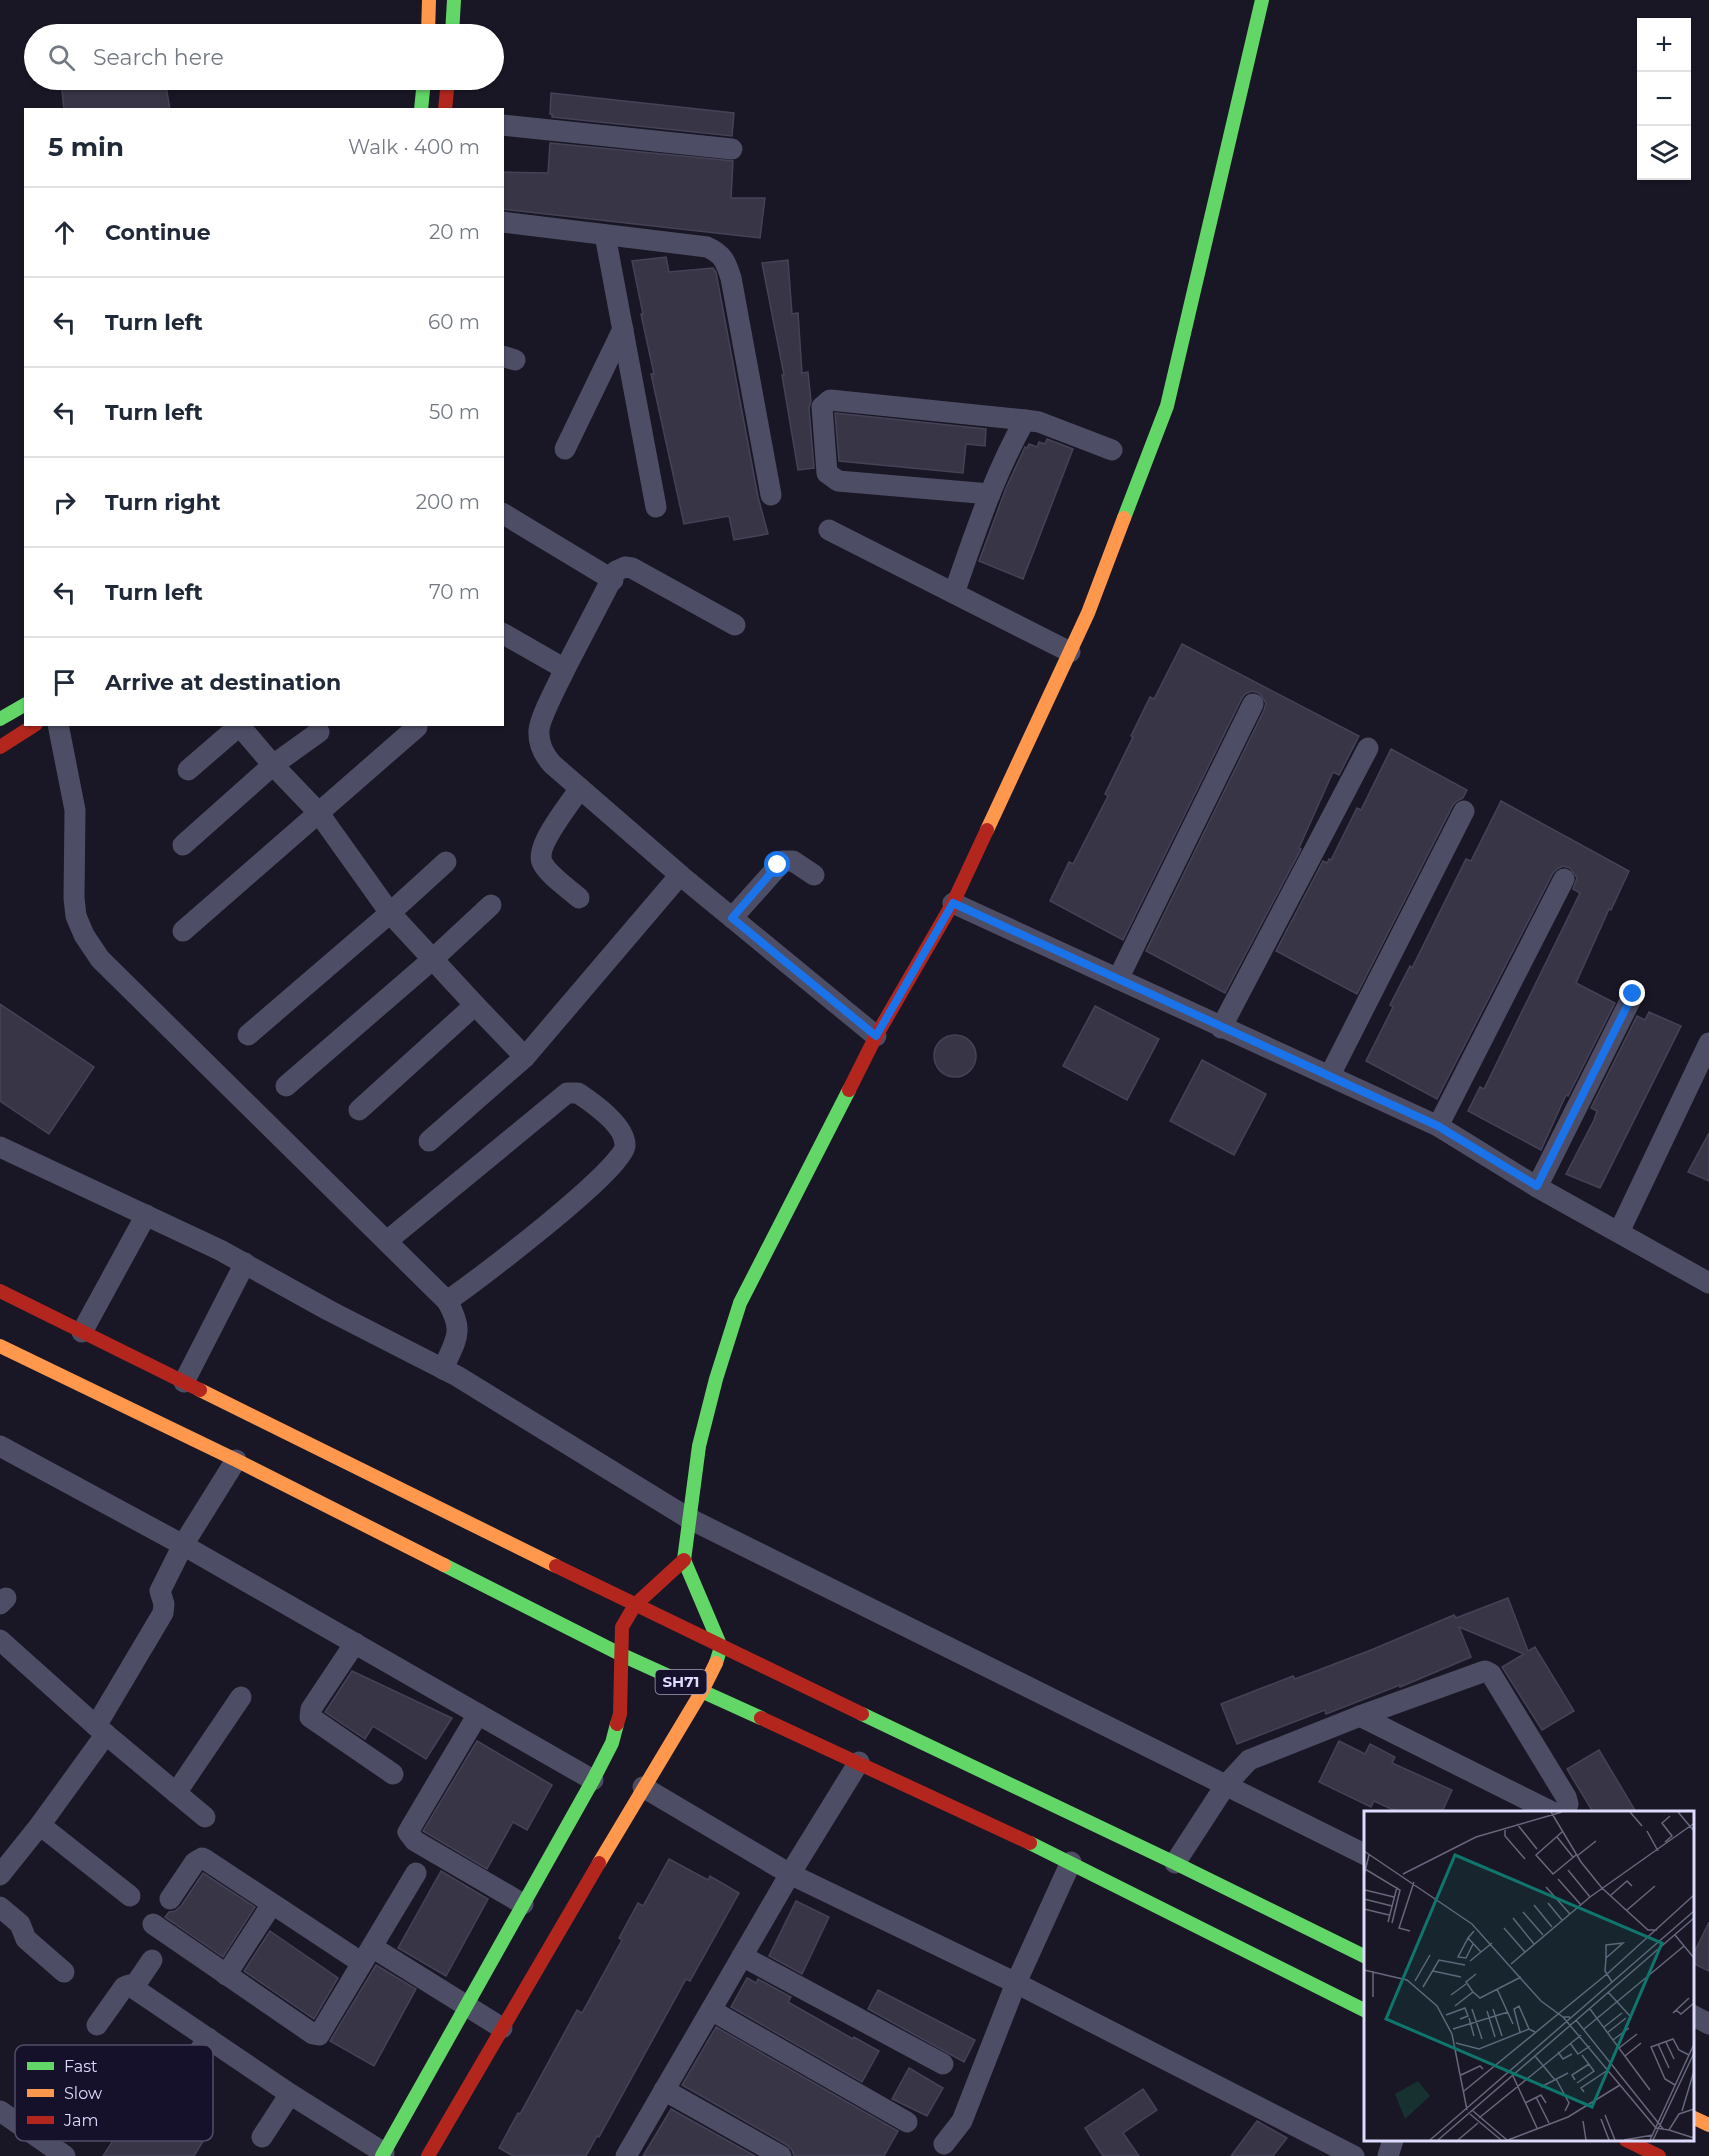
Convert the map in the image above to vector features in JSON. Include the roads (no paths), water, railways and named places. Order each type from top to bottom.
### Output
[{"type":"main road","points":[[428,24],[429,0]]},
{"type":"main road","points":[[453,24],[454,0]]},
{"type":"main road","points":[[428,2156],[643,1787],[702,1691],[717,1661],[721,1647],[684,1560],[699,1446],[716,1379],[740,1303],[876,1036],[953,903],[1088,613],[1167,406],[1262,0]]},
{"type":"main road","points":[[421,108],[423,90]]},
{"type":"main road","points":[[445,108],[447,90]]},
{"type":"main road","points":[[0,719],[24,705]]},
{"type":"main road","points":[[0,747],[33,726]]},
{"type":"main road","points":[[0,1292],[721,1647],[1175,1863],[1364,1957]]},
{"type":"main road","name":"SH71","points":[[0,1346],[236,1460],[622,1655],[859,1762],[1071,1862],[1364,2010]]},
{"type":"main road","points":[[383,2154],[612,1743],[620,1714],[622,1627],[635,1605],[684,1560]]},
{"type":"main road","points":[[1694,2117],[1709,2125]]},
{"type":"main road","points":[[1630,2141],[1659,2156]]},
{"type":"street","points":[[504,125],[732,149]]},
{"type":"street","points":[[504,222],[707,247],[719,252],[731,278],[771,495]]},
{"type":"street","points":[[605,235],[656,507]]},
{"type":"street","points":[[565,449],[623,329]]},
{"type":"street","points":[[990,494],[838,481],[826,473],[822,407],[830,400],[1025,420],[1050,426],[1112,450]]},
{"type":"street","points":[[954,593],[990,494],[1011,445],[1025,420]]},
{"type":"street","points":[[504,514],[612,580]]},
{"type":"street","points":[[829,530],[1070,652]]},
{"type":"street","points":[[735,625],[632,568],[625,567],[616,571],[565,669],[539,729],[544,755],[681,875],[876,1036]]},
{"type":"street","points":[[504,634],[565,669]]},
{"type":"street","points":[[1118,979],[1253,704]]},
{"type":"street","points":[[58,726],[75,810],[74,898],[76,916],[84,935],[100,959],[447,1301],[456,1317],[458,1328],[442,1369]]},
{"type":"street","points":[[188,770],[237,726]]},
{"type":"street","points":[[239,726],[318,812],[390,913],[525,1057]]},
{"type":"street","points":[[183,931],[417,727]]},
{"type":"street","points":[[183,845],[273,765],[319,732]]},
{"type":"street","points":[[1221,1028],[1368,747]]},
{"type":"street","points":[[579,898],[546,867],[542,862],[541,854],[546,839],[580,788]]},
{"type":"street","points":[[1330,1075],[1464,811]]},
{"type":"street","points":[[732,918],[783,861],[793,861],[814,875]]},
{"type":"street","points":[[248,1035],[446,862]]},
{"type":"street","points":[[429,1141],[525,1057],[681,875]]},
{"type":"street","points":[[1438,1126],[1564,879]]},
{"type":"street","points":[[953,903],[1438,1126],[1537,1186],[1709,1283]]},
{"type":"street","points":[[286,1086],[433,959],[491,905]]},
{"type":"street","points":[[1537,1186],[1633,994]]},
{"type":"street","points":[[359,1110],[475,1005]]},
{"type":"street","points":[[1619,1232],[1709,1043]]},
{"type":"street","points":[[387,1241],[567,1093],[578,1093],[617,1125],[625,1143],[624,1152],[609,1168],[502,1261],[447,1301]]},
{"type":"street","points":[[0,1147],[245,1263],[328,1310],[442,1369],[688,1518],[1364,1855]]},
{"type":"street","points":[[82,1332],[146,1215]]},
{"type":"street","points":[[184,1382],[245,1263]]},
{"type":"street","points":[[0,1446],[183,1545],[593,1780]]},
{"type":"street","points":[[0,1875],[40,1825],[101,1730],[163,1613],[164,1604],[160,1591],[183,1545],[236,1460]]},
{"type":"street","points":[[0,1640],[101,1730],[206,1817]]},
{"type":"street","points":[[355,1643],[310,1711],[310,1717],[393,1774]]},
{"type":"street","points":[[1175,1863],[1225,1786],[1246,1762],[1360,1716],[1481,1673],[1489,1672],[1566,1797],[1568,1804],[1563,1811]]},
{"type":"street","points":[[176,1793],[241,1697]]},
{"type":"street","points":[[478,1714],[408,1832],[415,1841],[523,1904]]},
{"type":"street","points":[[1360,1716],[1560,1811]]},
{"type":"street","points":[[626,2156],[790,1874],[859,1762]]},
{"type":"street","points":[[643,1787],[790,1874],[1016,1983],[1354,2156]]},
{"type":"street","points":[[40,1825],[130,1896]]},
{"type":"street","points":[[170,1899],[195,1862],[202,1858],[272,1904],[502,2028]]},
{"type":"street","points":[[944,2144],[962,2121],[1016,1983],[1071,1862]]},
{"type":"street","points":[[153,1924],[313,2034],[319,2035],[416,1873]]},
{"type":"street","points":[[226,1974],[272,1904]]},
{"type":"street","points":[[0,1907],[20,1924],[26,1939],[64,1972]]},
{"type":"street","points":[[742,1956],[943,2064]]},
{"type":"street","points":[[133,1988],[152,1960]]},
{"type":"street","points":[[98,2025],[124,1987],[129,1985],[383,2154]]},
{"type":"street","points":[[711,2010],[907,2122]]},
{"type":"street","points":[[1694,2016],[1709,2024]]},
{"type":"street","points":[[203,2045],[208,2038]]},
{"type":"street","points":[[664,2090],[781,2156]]},
{"type":"street","points":[[261,2137],[290,2094]]},
{"type":"street","points":[[0,2111],[15,2121]]},
{"type":"street","points":[[43,2141],[65,2156]]},
{"type":"street","points":[[1388,2156],[1393,2141]]}]
